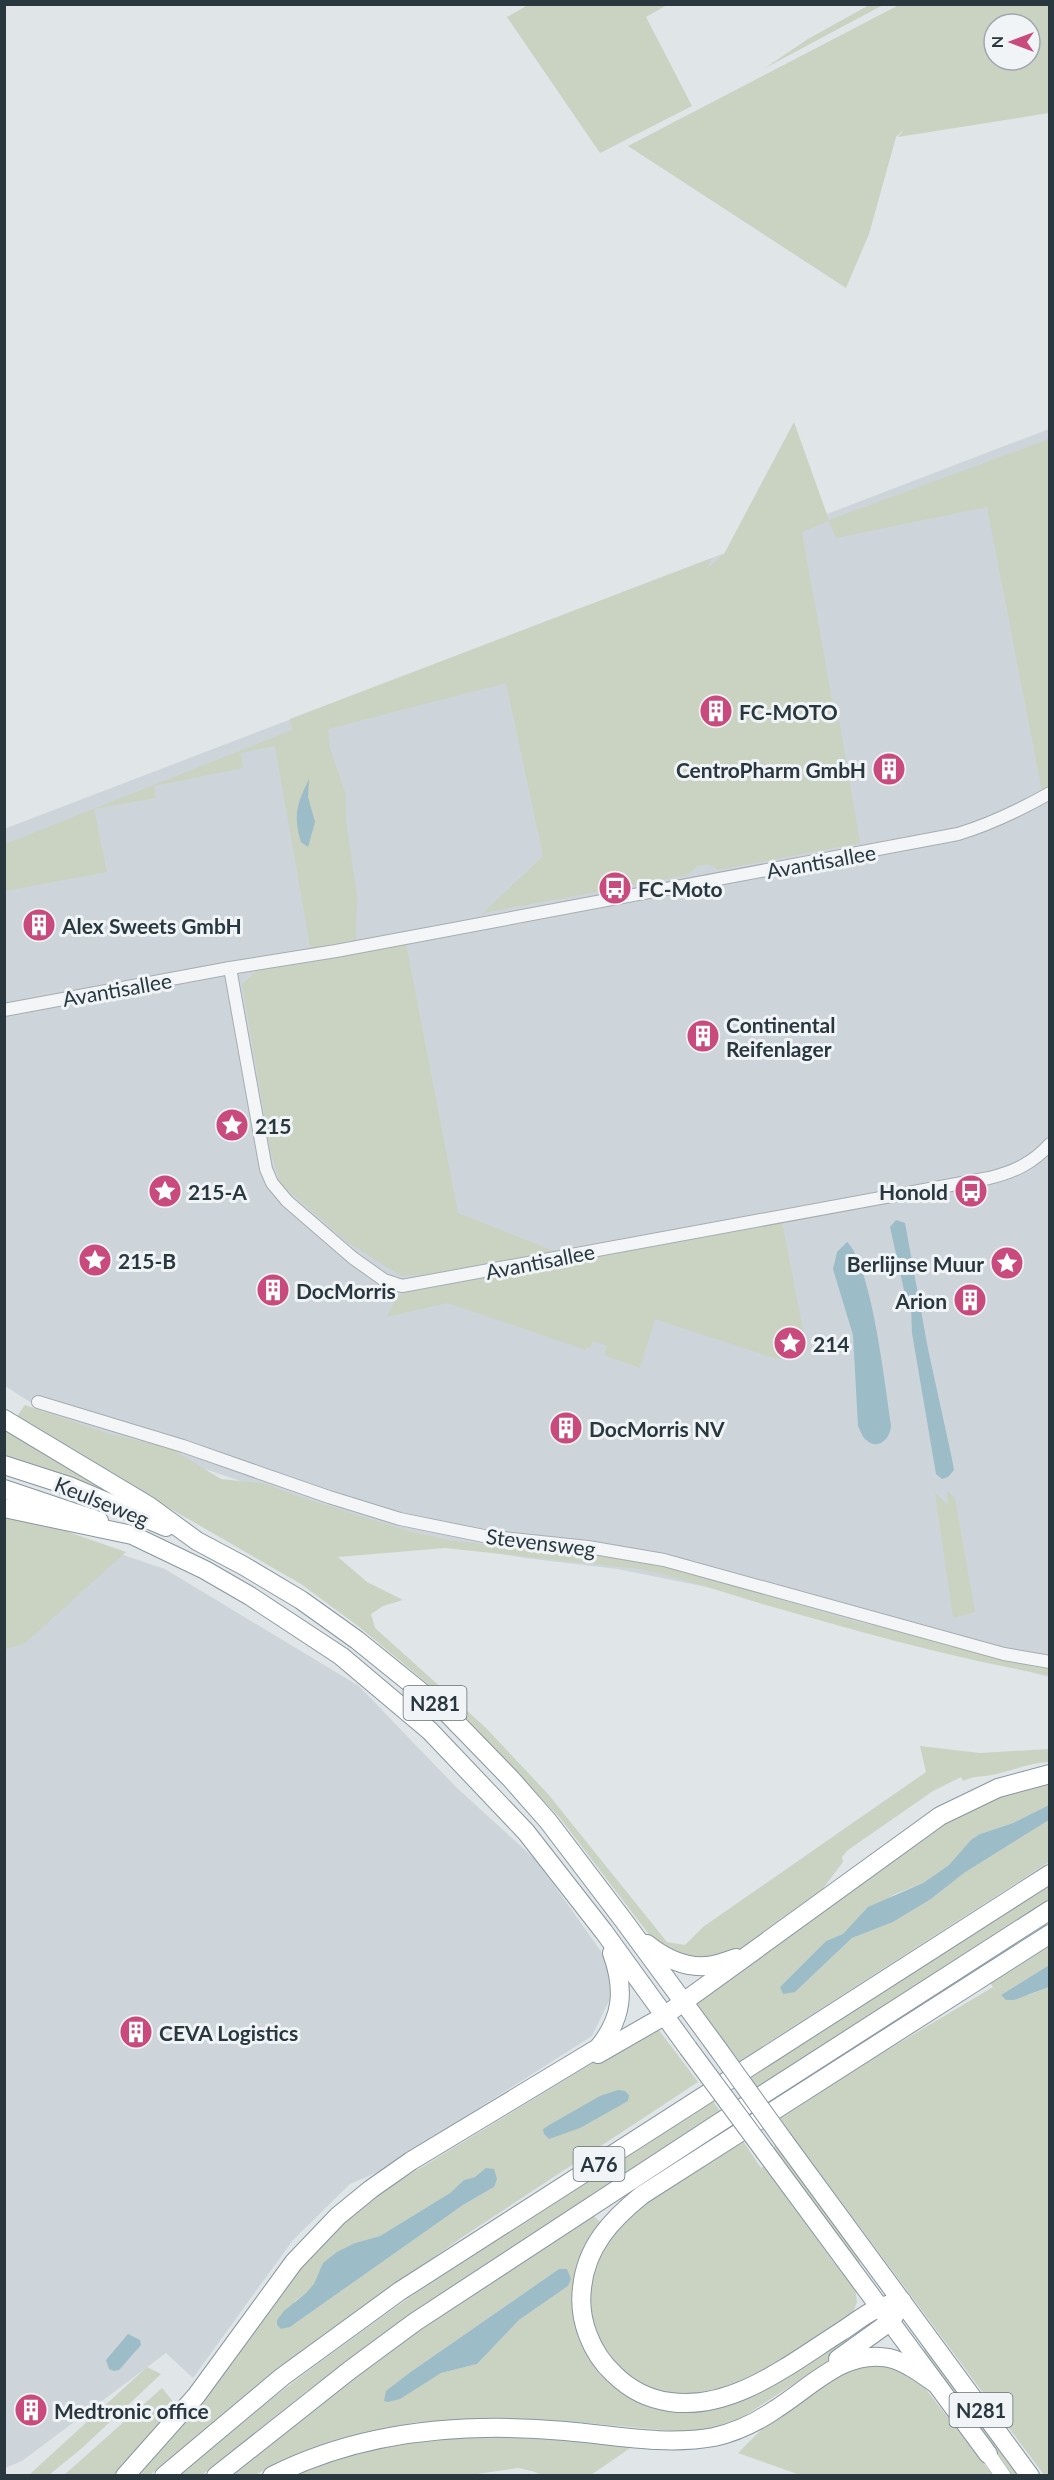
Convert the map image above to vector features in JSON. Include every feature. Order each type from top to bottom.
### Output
[{"type":"highway","name":"N281","points":[[4,1419],[149,1506],[198,1541],[301,1600],[357,1640],[446,1712],[478,1744],[548,1821],[635,1935],[1029,2475]]},
{"type":"highway","name":"Keulseweg","points":[[4,1466],[69,1486],[198,1541]]},
{"type":"highway","name":"Keulseweg","points":[[4,1489],[82,1514],[132,1535]]},
{"type":"highway","name":"N281","points":[[4,1508],[132,1535],[205,1570],[260,1601],[341,1656],[430,1731],[526,1832],[604,1932],[877,2307],[891,2321],[988,2454]]},
{"type":"highway","points":[[571,2064],[602,2052],[664,2016],[940,1816],[998,1788],[1050,1774]]},
{"type":"highway","name":"A76","points":[[164,2475],[282,2378],[400,2291],[1050,1874]]},
{"type":"highway","name":"A76","points":[[216,2475],[415,2322],[1050,1910]]},
{"type":"highway","points":[[125,2475],[171,2427],[275,2286],[311,2242],[333,2220],[387,2176],[598,2048],[612,2030],[620,2007],[620,1979],[604,1932]]},
{"type":"highway","name":"A76","points":[[902,2301],[877,2307],[746,2389],[712,2401],[676,2403],[658,2400],[633,2389],[605,2365],[587,2333],[583,2317],[581,2289],[587,2264],[603,2232],[619,2214],[642,2195],[1050,1934]]},
{"type":"highway","points":[[635,1935],[666,1957],[690,1965],[718,1964],[747,1956]]},
{"type":"highway","points":[[820,2379],[839,2359],[891,2321],[902,2301]]},
{"type":"highway","points":[[272,2475],[306,2460],[356,2444],[438,2429],[562,2431],[667,2440],[716,2436],[734,2432],[763,2418],[820,2379],[855,2359],[877,2357],[901,2362],[936,2384]]},
{"type":"main road","name":"N281","points":[[988,2454],[1003,2475]]},
{"type":"street","name":"Avantisallee","points":[[4,1010],[230,968],[336,951],[957,834],[985,826],[1018,811],[1050,792]]},
{"type":"street","name":"Avantisallee","points":[[230,968],[266,1169],[272,1183],[287,1201],[365,1268],[384,1280],[402,1286],[989,1178],[1008,1173],[1034,1160],[1050,1144]]},
{"type":"street","name":"Stevensweg","points":[[38,1402],[124,1427],[400,1519],[484,1536],[588,1547],[664,1560],[1004,1654],[1050,1662]]},
{"type":"shaded area","points":[[1049,429],[1049,1677],[707,1587],[617,1569],[472,1549],[305,1503],[69,1427],[5,1386],[4,829]]},
{"type":"shaded area","points":[[4,1515],[165,1569],[359,1686],[456,1787],[536,1860],[620,1978],[592,2036],[378,2172],[350,2184],[293,2240],[193,2378],[166,2353],[22,2461],[5,2468]]},
{"type":"green space","points":[[871,4],[883,5],[765,68],[808,39]]},
{"type":"green space","points":[[528,5],[667,5],[646,17],[692,106],[600,153],[507,17]]},
{"type":"green space","points":[[899,5],[1049,5],[1049,113],[898,137],[905,128],[896,137],[869,234],[846,288],[628,146]]},
{"type":"green space","points":[[794,422],[829,520],[1049,439],[1050,786],[1042,791],[987,507],[836,538],[829,521],[802,532],[831,695],[839,719],[860,843],[718,870],[709,864],[697,866],[688,875],[483,913],[543,856],[506,683],[328,729],[330,748],[346,795],[346,822],[357,894],[356,942],[311,952],[275,746],[241,753],[243,768],[154,786],[156,798],[94,809],[107,872],[5,891],[5,844],[292,730],[290,719],[712,558],[708,568],[724,554]]},
{"type":"green space","points":[[406,944],[458,1213],[554,1251],[427,1275],[401,1276],[347,1242],[281,1184],[271,1154],[242,984],[259,969]]},
{"type":"green space","points":[[782,1223],[805,1339],[797,1352],[788,1357],[777,1359],[655,1319],[640,1368],[604,1355],[607,1346],[593,1341],[590,1348],[587,1347],[586,1350],[448,1303],[386,1317],[398,1296],[411,1290]]},
{"type":"green space","points":[[25,1405],[109,1434],[170,1448],[221,1479],[267,1484],[294,1495],[408,1531],[454,1541],[641,1561],[671,1567],[853,1621],[1049,1667],[1049,1675],[948,1654],[846,1628],[640,1569],[445,1548],[338,1557],[367,1582],[403,1600],[383,1606],[371,1614],[375,1628],[485,1727],[548,1794],[667,1942],[685,1945],[703,1927],[926,1772],[920,1746],[980,1753],[1049,1749],[1049,1762],[963,1781],[961,1777],[933,1791],[848,1850],[842,1857],[843,1862],[821,1891],[738,1952],[704,1961],[657,1945],[560,1818],[456,1707],[358,1626],[301,1584],[15,1419]]},
{"type":"green space","points":[[4,1423],[135,1504],[5,1456]]},
{"type":"green space","points":[[947,1491],[955,1498],[975,1612],[953,1618],[935,1493],[948,1505]]},
{"type":"green space","points":[[5,1515],[31,1519],[126,1552],[24,1644],[5,1649]]},
{"type":"green space","points":[[1049,1777],[1049,1805],[1013,1823],[980,1834],[949,1865],[923,1883],[893,1895],[843,1934],[826,1941],[780,1987],[795,1992],[852,1938],[893,1922],[931,1899],[964,1873],[1049,1820],[1049,1862],[738,2062],[695,2001],[946,1818]]},
{"type":"green space","points":[[1049,1880],[1049,1901],[757,2087],[746,2072]]},
{"type":"green space","points":[[1049,1942],[1049,1965],[1001,1995],[1029,1995],[1049,1987],[1049,2475],[1044,2475],[779,2118],[847,2074],[993,1987],[989,1981]]},
{"type":"green space","points":[[655,2025],[698,2082],[464,2236],[311,2344],[150,2475],[136,2476],[233,2362],[293,2276],[344,2219],[378,2194]],"holes":[[[628,2101],[612,2109],[551,2124],[589,2104]],[[475,2177],[494,2187],[463,2205],[290,2327],[295,2301],[306,2293],[355,2243],[380,2236],[450,2193],[464,2180]]]},
{"type":"green space","points":[[709,2096],[720,2111],[464,2278],[308,2390],[202,2475],[177,2476],[240,2424],[371,2325],[437,2278]]},
{"type":"green space","points":[[743,2141],[761,2168],[764,2166],[832,2260],[855,2287],[857,2302],[851,2317],[782,2360],[726,2390],[671,2397],[630,2381],[603,2347],[591,2314],[588,2284],[596,2261],[611,2234],[644,2203]]},
{"type":"green space","points":[[777,2145],[866,2258],[854,2267],[769,2150]]},
{"type":"green space","points":[[593,2215],[603,2225],[575,2294],[614,2379],[685,2407],[843,2334],[851,2347],[738,2420],[711,2430],[685,2432],[586,2423],[506,2419],[418,2422],[332,2441],[255,2475],[230,2476],[348,2378]],"holes":[[[559,2269],[568,2286],[519,2320],[477,2364],[441,2373],[423,2383],[412,2371]]]},
{"type":"green space","points":[[926,2348],[1019,2475],[1006,2475],[918,2354]]},
{"type":"green space","points":[[884,2362],[921,2383],[993,2475],[800,2475],[738,2453],[769,2422],[842,2369]]},
{"type":"green space","points":[[147,2367],[161,2374],[82,2448],[49,2475],[29,2475]]},
{"type":"green space","points":[[162,2388],[179,2409],[118,2475],[63,2476]]},
{"type":"green space","points":[[446,2437],[505,2437],[636,2444],[591,2475],[542,2475],[518,2468],[463,2476],[294,2476],[331,2460],[368,2449]]},
{"type":"water","points":[[309,779],[308,797],[315,822],[308,847],[301,842],[297,816],[299,803]]},
{"type":"water","points":[[896,1220],[905,1223],[928,1349],[954,1470],[948,1477],[942,1479],[936,1474],[912,1333],[911,1306],[904,1290],[890,1227]]},
{"type":"water","points":[[847,1242],[856,1255],[864,1275],[881,1357],[891,1425],[886,1439],[879,1444],[870,1443],[865,1439],[858,1426],[853,1335],[833,1269],[837,1252]]},
{"type":"water","points":[[1049,1805],[1049,1820],[964,1873],[931,1899],[893,1922],[852,1938],[795,1992],[783,1994],[780,1987],[826,1941],[843,1934],[868,1907],[923,1883],[949,1865],[971,1840],[980,1834],[1013,1823]]},
{"type":"water","points":[[1049,1965],[1049,1987],[1014,2000],[1006,2000],[1001,1995]]},
{"type":"water","points":[[618,2090],[625,2091],[629,2095],[628,2101],[580,2128],[549,2139],[544,2134],[543,2129],[551,2124],[600,2096]]},
{"type":"water","points":[[486,2168],[494,2169],[497,2179],[494,2187],[463,2205],[290,2327],[281,2329],[277,2325],[277,2320],[284,2311],[314,2284],[323,2263],[337,2252],[355,2243],[380,2236]]},
{"type":"water","points":[[559,2269],[567,2269],[571,2279],[568,2286],[519,2320],[477,2364],[441,2373],[400,2399],[384,2401],[386,2391],[412,2371]]},
{"type":"water","points":[[128,2334],[140,2340],[141,2345],[119,2370],[109,2369],[106,2360]]},
{"type":"place","name":"FC-MOTO","points":[[716,711]]},
{"type":"place","name":"CentroPharm GmbH","points":[[889,769]]},
{"type":"place","name":"FC-Moto","points":[[615,888]]},
{"type":"place","name":"Alex Sweets GmbH","points":[[39,925]]},
{"type":"place","name":"Continental Reifenlager","points":[[703,1036]]},
{"type":"place","name":"215","points":[[232,1125]]},
{"type":"place","name":"215-A","points":[[165,1191]]},
{"type":"place","name":"Honold","points":[[971,1191]]},
{"type":"place","name":"215-B","points":[[95,1260]]},
{"type":"place","name":"Berlijnse Muur","points":[[1007,1263]]},
{"type":"place","name":"DocMorris","points":[[273,1290]]},
{"type":"place","name":"Arion","points":[[970,1300]]},
{"type":"place","name":"214","points":[[790,1343]]},
{"type":"place","name":"DocMorris NV","points":[[566,1428]]},
{"type":"place","name":"CEVA Logistics","points":[[136,2032]]},
{"type":"place","name":"Medtronic office","points":[[31,2410]]}]
